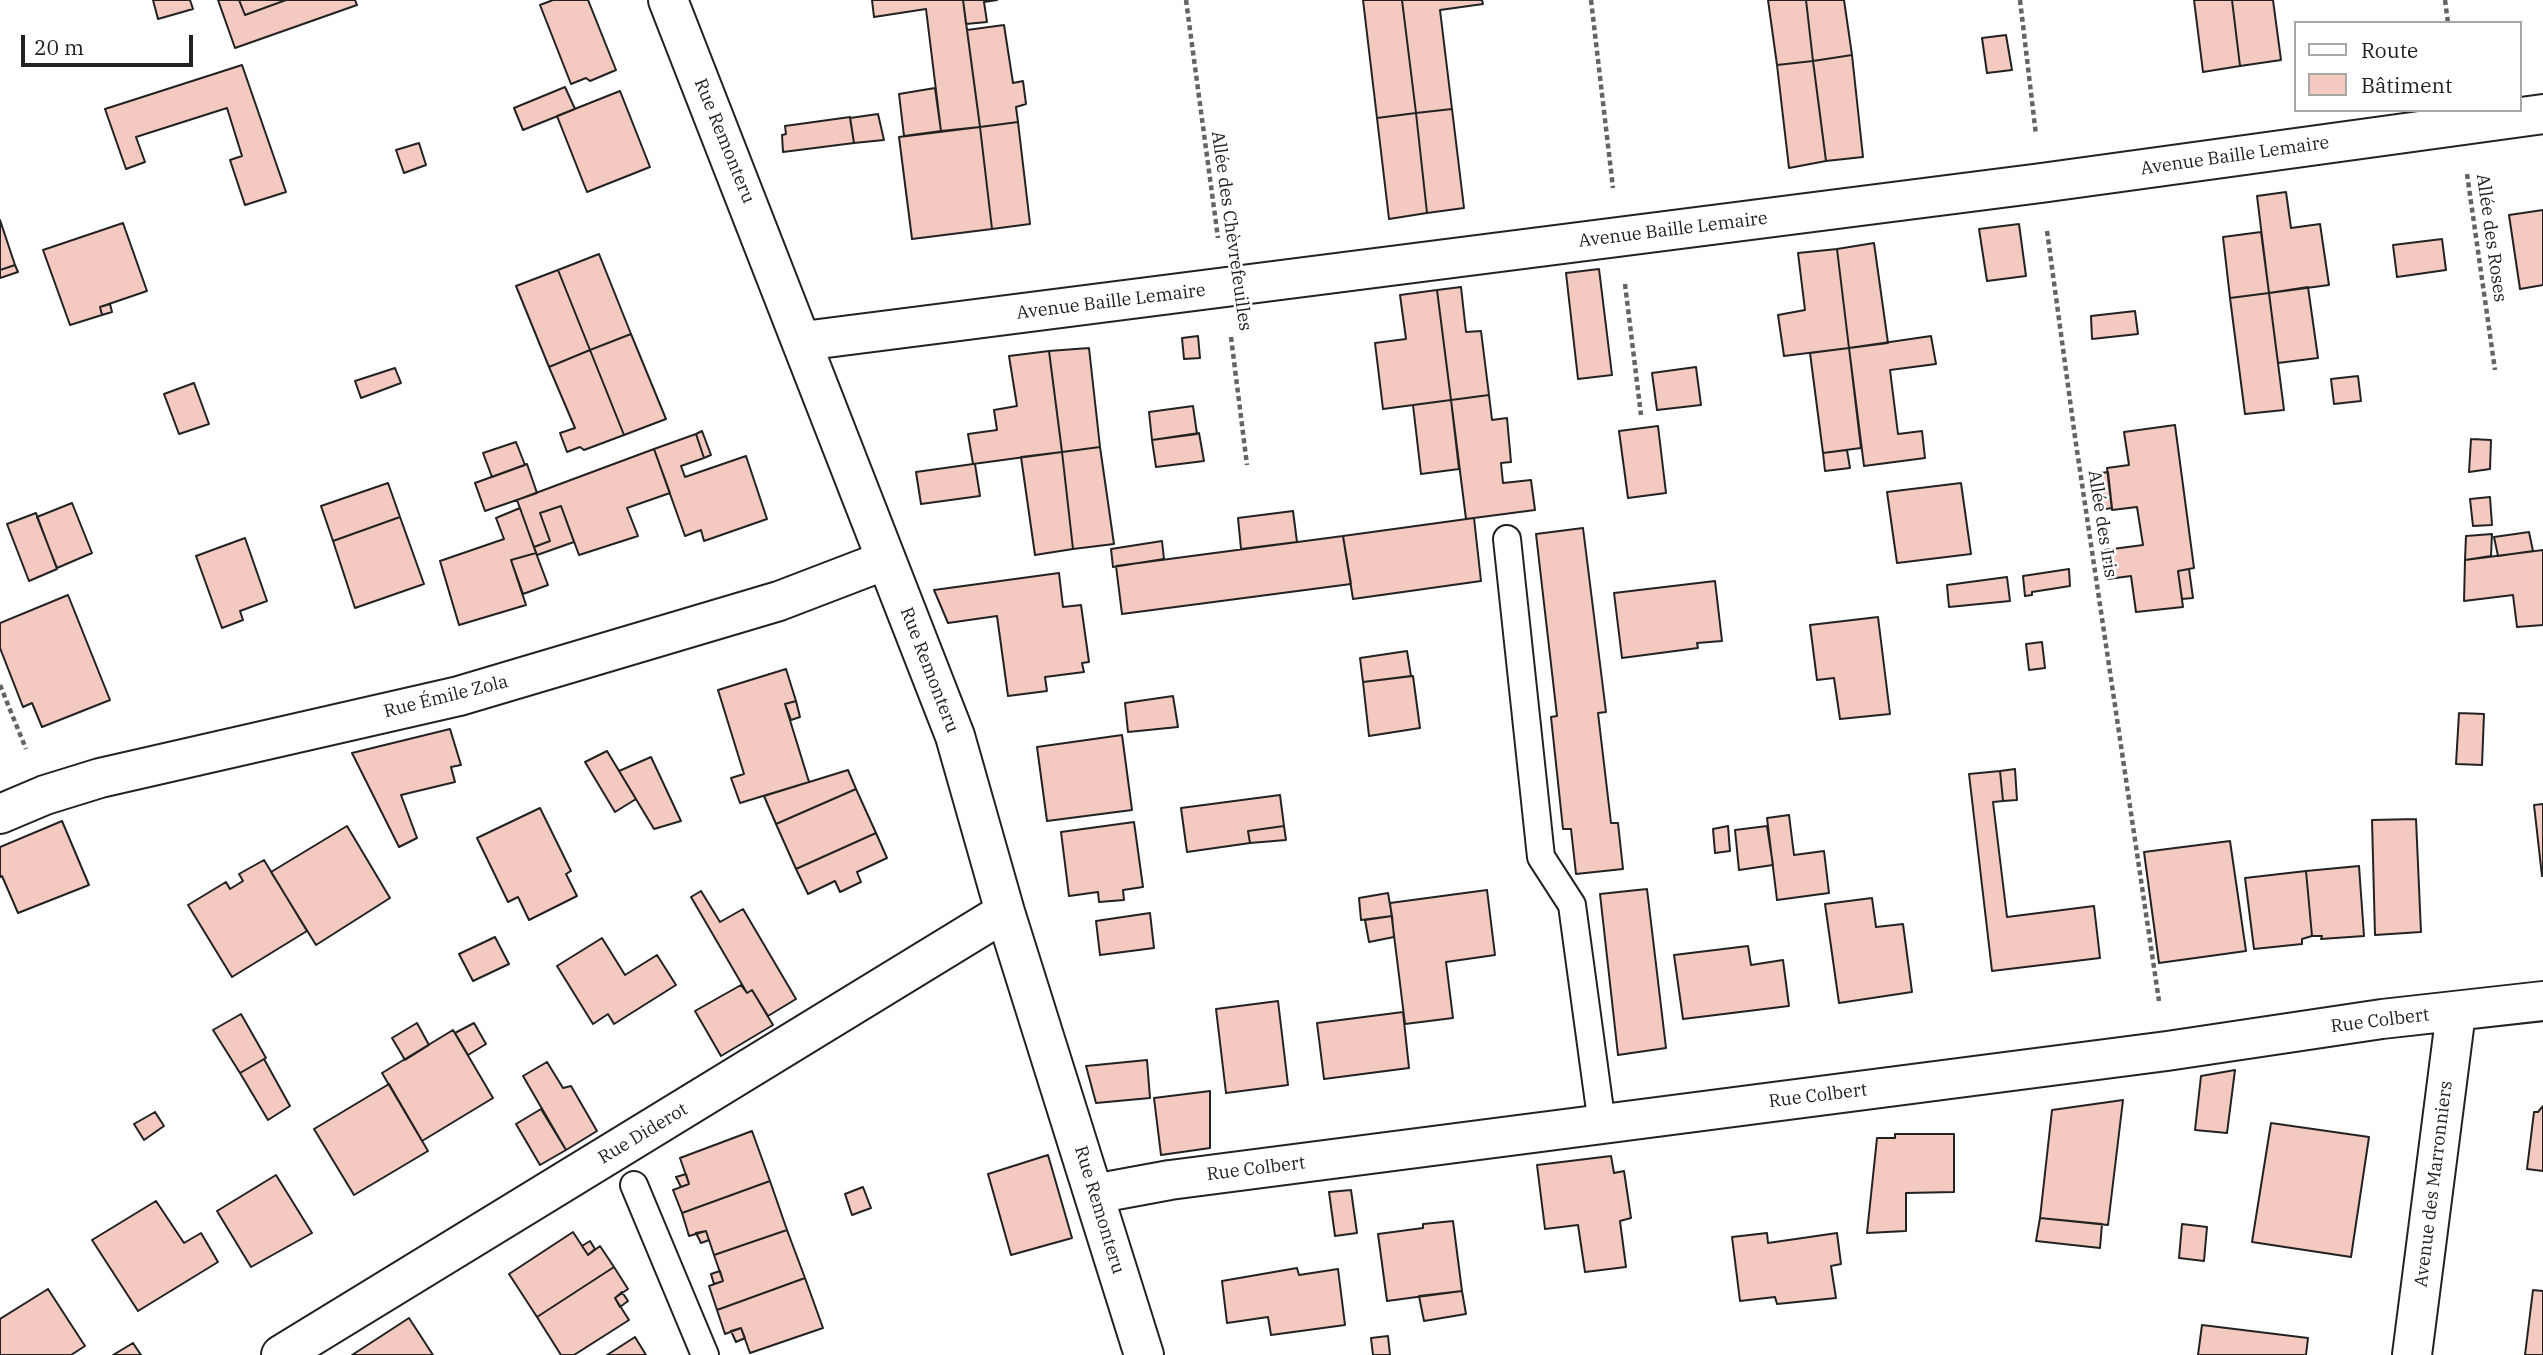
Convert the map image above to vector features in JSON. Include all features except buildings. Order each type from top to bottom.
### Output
[{"type":"street","name":"Rue Remonteru","points":[[668,0],[955,736],[1005,912],[1144,1355]]},
{"type":"street","name":"Avenue Baille Lemaire","points":[[803,341],[2041,183],[2543,114]]},
{"type":"street","name":"Rue Émile Zola","points":[[0,814],[45,795],[100,778],[459,696],[779,601],[886,560]]},
{"type":"street","name":"Rue Diderot","points":[[281,1355],[1005,912]]},
{"type":"street","name":"Rue Colbert","points":[[1094,1195],[1170,1180],[2166,1051],[2382,1019],[2543,1001]]},
{"type":"street","name":"Avenue des Marronniers","points":[[2412,1355],[2456,1012]]},
{"type":"lane","points":[[1507,540],[1541,857],[1572,905],[1602,1125]]},
{"type":"lane","points":[[634,1185],[705,1355]]},
{"type":"path","name":"Allée des Chèvrefeuilles","points":[[1186,0],[1247,465]]},
{"type":"path","name":"Allée des Iris","points":[[2020,0],[2075,438],[2166,1051]]},
{"type":"path","points":[[2445,0],[2448,21]]},
{"type":"path","name":"Allée des Roses","points":[[2460,125],[2495,370]]},
{"type":"path","points":[[0,685],[45,795]]}]
